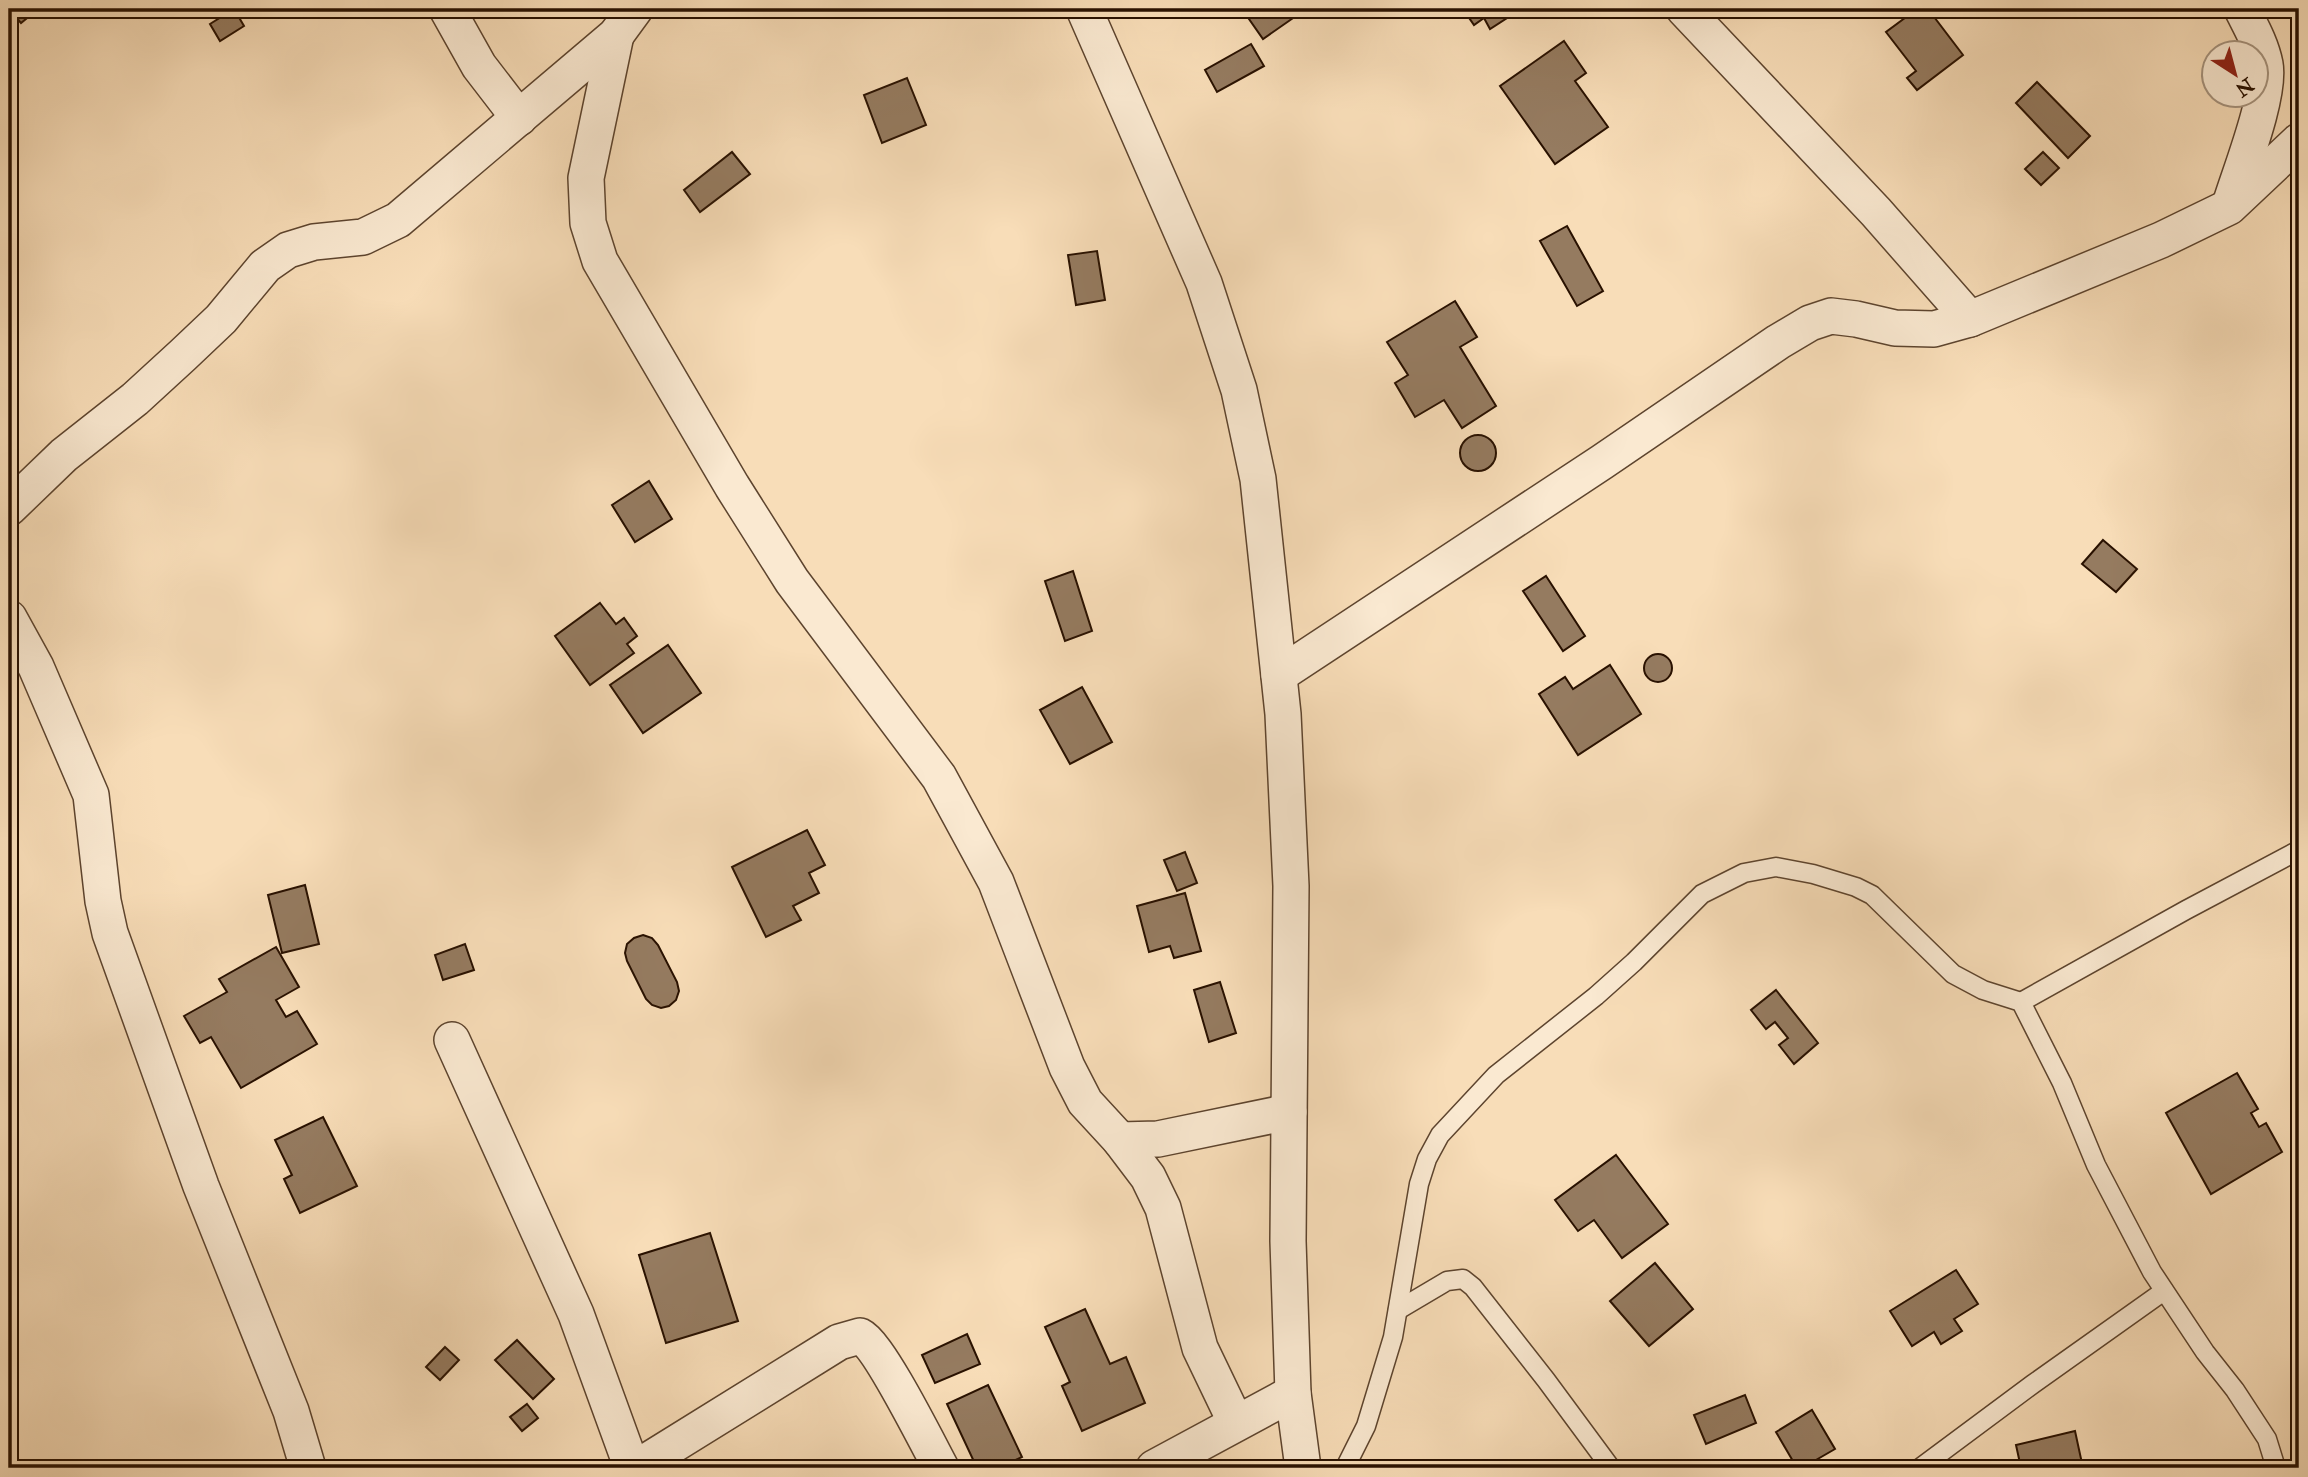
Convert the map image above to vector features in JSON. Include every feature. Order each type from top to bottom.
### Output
[{"type":"street","points":[[447,9],[479,66],[519,118]]},
{"type":"street","points":[[1084,9],[1204,283],[1239,390],[1258,479],[1283,714],[1291,886],[1288,1241],[1293,1393],[1303,1468]]},
{"type":"street","points":[[2229,207],[2265,92],[2266,66],[2242,9]]},
{"type":"street","points":[[1700,14],[1970,319]]},
{"type":"street","points":[[9,508],[64,455],[135,399],[183,355],[221,319],[265,266],[288,250],[314,242],[363,237],[398,220],[519,118],[625,22]]},
{"type":"street","points":[[625,22],[586,178],[588,223],[600,261],[732,486],[792,581],[939,777],[996,882],[1068,1067],[1085,1102],[1120,1140],[1148,1177],[1163,1208],[1200,1348],[1236,1423]]},
{"type":"street","points":[[1279,675],[1810,323],[1831,316],[1895,328],[1934,329],[1970,319],[2161,240],[2229,207],[2299,141]]},
{"type":"street","points":[[9,618],[36,667],[92,795],[103,901],[113,944],[201,1186],[290,1411],[308,1468]]},
{"type":"street","points":[[452,1040],[576,1314],[634,1468],[839,1342],[860,1336],[869,1343],[882,1363],[941,1468]]},
{"type":"street","points":[[1120,1140],[1158,1139],[1289,1112]]},
{"type":"street","points":[[1154,1468],[1293,1393]]},
{"type":"lane","points":[[2021,1002],[2299,850]]},
{"type":"lane","points":[[1345,1468],[1366,1426],[1394,1337],[1419,1184],[1427,1159],[1440,1135],[1496,1075],[1596,996],[1702,894],[1744,873],[1776,867],[1813,874],[1856,887],[1872,895],[1953,974],[1983,990],[2021,1002],[2062,1083],[2096,1165],[2152,1272],[2267,1439],[2276,1468]]},
{"type":"lane","points":[[1398,1310],[1447,1281],[1463,1279],[1473,1287],[1546,1380],[1611,1468]]},
{"type":"lane","points":[[1920,1468],[2164,1291]]},
{"type":"building","points":[[9,9],[38,9],[21,23]]},
{"type":"building","points":[[234,9],[244,26],[220,41],[210,24]]},
{"type":"building","points":[[1242,9],[1306,9],[1263,39]]},
{"type":"building","points":[[1463,9],[1521,9],[1490,29],[1484,18],[1474,25]]},
{"type":"building","points":[[1917,9],[1928,9],[1963,55],[1917,90],[1907,78],[1916,71],[1886,32]]},
{"type":"building","points":[[1564,41],[1586,73],[1575,81],[1608,127],[1555,164],[1500,86]]},
{"type":"building","points":[[1251,44],[1264,66],[1217,92],[1205,70]]},
{"type":"building","points":[[907,78],[926,125],[882,143],[864,95]]},
{"type":"building","points":[[2037,82],[2090,136],[2068,158],[2016,103]]},
{"type":"building","points":[[732,152],[750,174],[700,212],[684,190]]},
{"type":"building","points":[[2043,152],[2059,168],[2041,185],[2025,169]]},
{"type":"building","points":[[1567,226],[1603,291],[1577,306],[1540,241]]},
{"type":"building","points":[[1097,251],[1105,300],[1076,305],[1068,255]]},
{"type":"building","points":[[1455,301],[1477,337],[1460,347],[1496,406],[1462,428],[1444,400],[1415,417],[1395,383],[1408,375],[1387,342]]},
{"type":"building","points":[[1478,435],[1491,440],[1496,453],[1491,466],[1478,471],[1465,466],[1460,453],[1465,440]]},
{"type":"building","points":[[649,481],[672,519],[635,542],[612,505]]},
{"type":"building","points":[[2103,540],[2137,569],[2116,592],[2082,564]]},
{"type":"building","points":[[1073,571],[1092,631],[1065,641],[1045,581]]},
{"type":"building","points":[[1546,576],[1585,636],[1563,651],[1523,591]]},
{"type":"building","points":[[600,603],[616,624],[624,618],[637,636],[627,644],[634,653],[590,685],[555,636]]},
{"type":"building","points":[[668,645],[701,693],[643,733],[610,685]]},
{"type":"building","points":[[1658,654],[1668,658],[1672,668],[1668,678],[1658,682],[1648,678],[1644,668],[1648,658]]},
{"type":"building","points":[[1610,665],[1641,714],[1578,755],[1539,694],[1565,677],[1573,689]]},
{"type":"building","points":[[1082,687],[1112,742],[1070,764],[1040,710]]},
{"type":"building","points":[[807,830],[825,865],[809,873],[819,893],[793,906],[801,920],[766,937],[732,867]]},
{"type":"building","points":[[1185,852],[1197,883],[1177,891],[1164,860]]},
{"type":"building","points":[[305,885],[319,944],[282,953],[268,895]]},
{"type":"building","points":[[1185,893],[1201,951],[1174,958],[1170,946],[1149,952],[1137,906]]},
{"type":"building","points":[[643,935],[652,938],[658,945],[677,982],[679,991],[676,1000],[669,1006],[661,1008],[646,999],[627,961],[627,944]]},
{"type":"building","points":[[465,944],[474,970],[443,980],[435,955]]},
{"type":"building","points":[[276,947],[299,987],[276,1000],[286,1017],[297,1011],[317,1044],[241,1088],[211,1037],[200,1043],[184,1016],[227,992],[219,979]]},
{"type":"building","points":[[1220,982],[1236,1033],[1209,1042],[1194,990]]},
{"type":"building","points":[[1776,990],[1818,1043],[1794,1064],[1779,1045],[1788,1038],[1775,1022],[1766,1029],[1751,1010]]},
{"type":"building","points":[[2237,1073],[2258,1109],[2251,1113],[2259,1127],[2266,1123],[2282,1152],[2211,1194],[2166,1113]]},
{"type":"building","points":[[323,1117],[357,1186],[300,1213],[284,1179],[292,1175],[275,1140]]},
{"type":"building","points":[[1616,1155],[1668,1224],[1622,1258],[1594,1220],[1578,1231],[1555,1200]]},
{"type":"building","points":[[710,1233],[738,1321],[666,1343],[639,1255]]},
{"type":"building","points":[[1655,1263],[1693,1309],[1649,1346],[1610,1301]]},
{"type":"building","points":[[1956,1270],[1978,1304],[1954,1319],[1962,1331],[1941,1344],[1934,1332],[1912,1346],[1890,1311]]},
{"type":"building","points":[[1085,1309],[1110,1364],[1126,1357],[1145,1403],[1082,1431],[1062,1386],[1070,1382],[1045,1327]]},
{"type":"building","points":[[967,1334],[980,1364],[935,1383],[922,1355]]},
{"type":"building","points":[[517,1340],[554,1379],[533,1399],[495,1360]]},
{"type":"building","points":[[445,1347],[459,1360],[440,1380],[426,1367]]},
{"type":"building","points":[[988,1385],[1022,1457],[998,1468],[977,1468],[947,1404]]},
{"type":"building","points":[[1745,1395],[1756,1423],[1706,1444],[1694,1415]]},
{"type":"building","points":[[527,1404],[538,1418],[522,1431],[510,1417]]},
{"type":"building","points":[[1812,1410],[1835,1449],[1802,1468],[1797,1468],[1776,1432]]},
{"type":"building","points":[[2075,1431],[2083,1468],[2021,1468],[2016,1445]]}]
